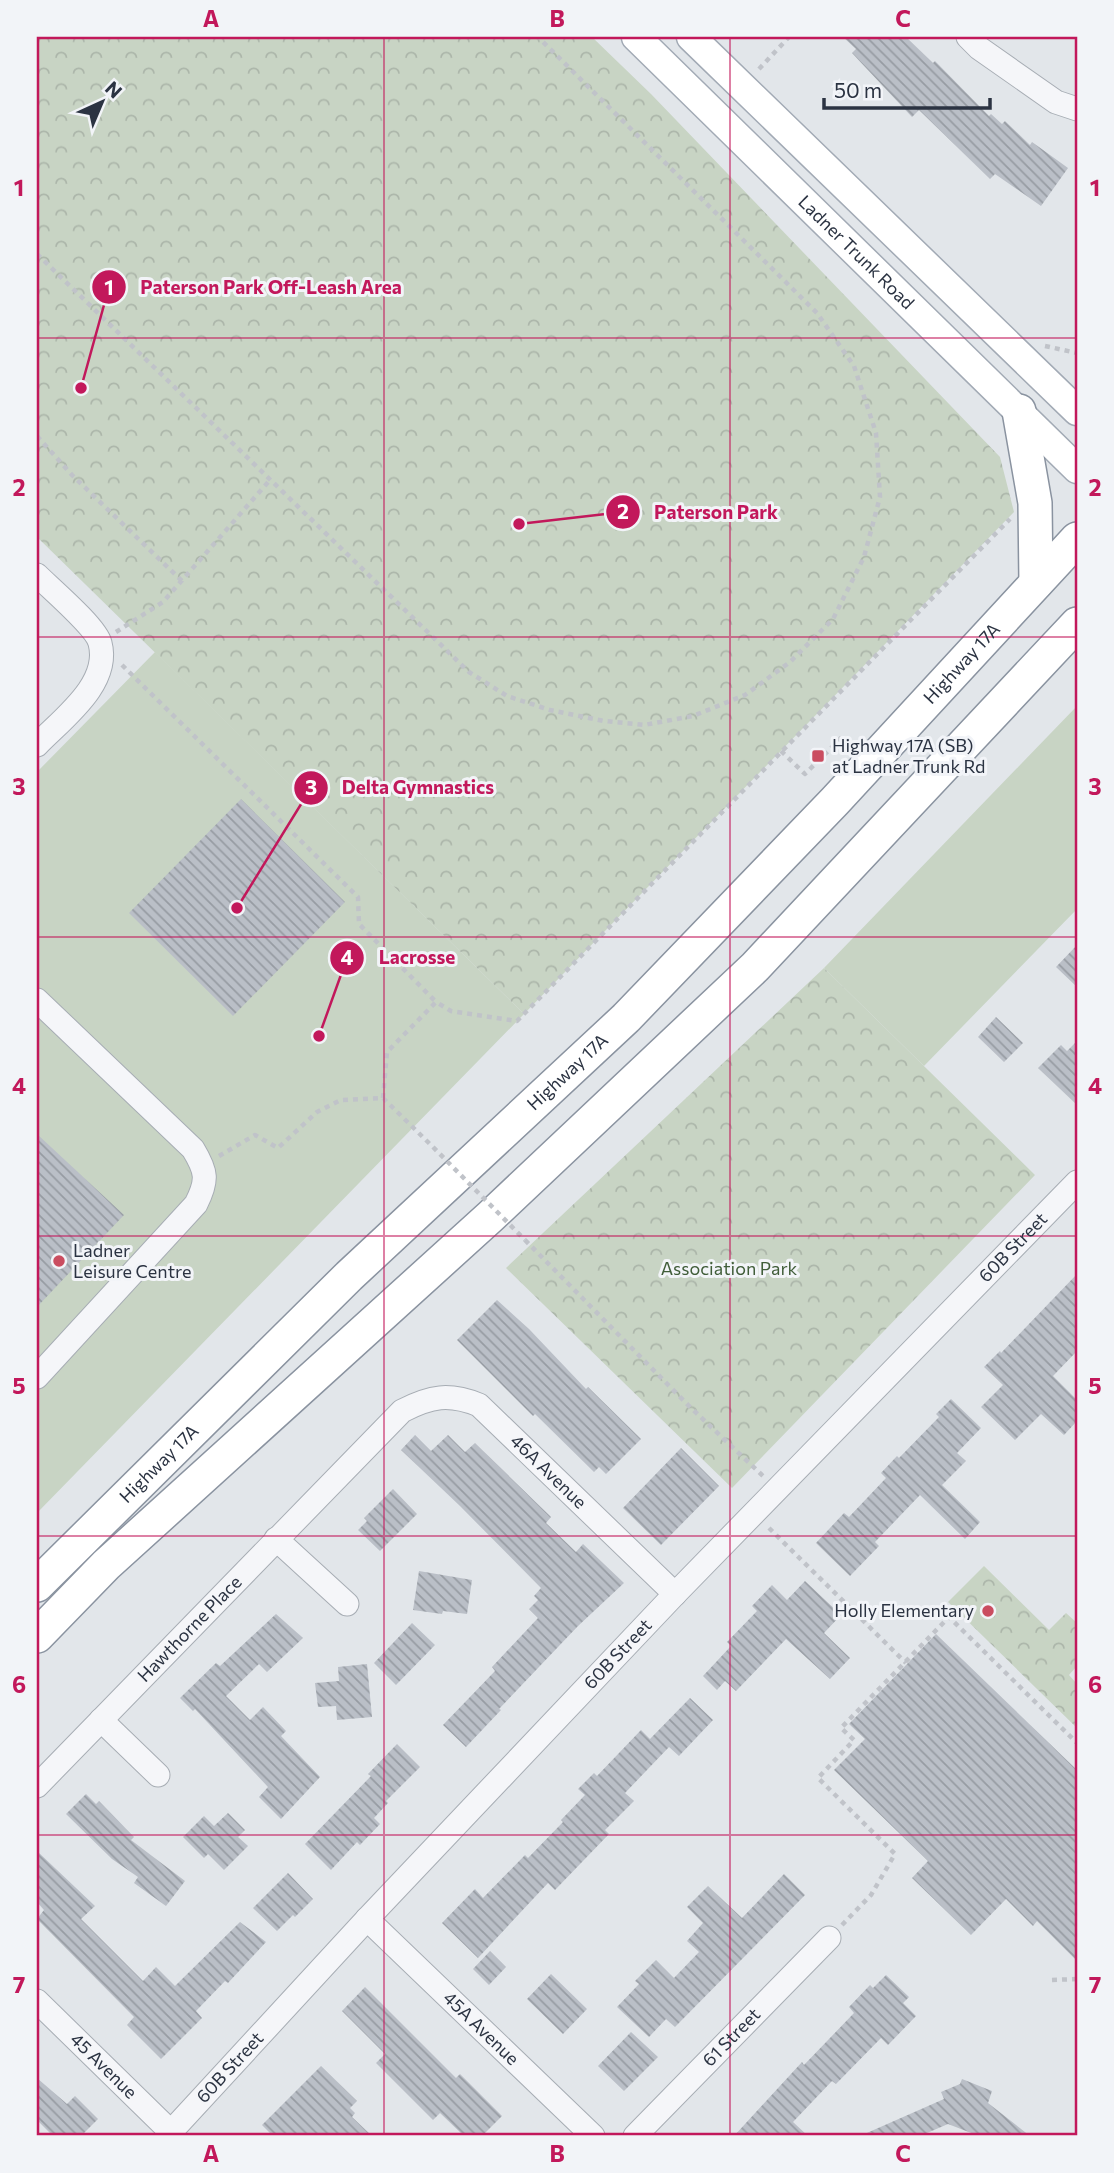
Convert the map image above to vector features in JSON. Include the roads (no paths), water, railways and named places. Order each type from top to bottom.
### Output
[{"type":"highway","points":[[1019,411],[1035,503],[1037,583]]},
{"type":"highway","name":"Highway 17A","points":[[37,1585],[349,1276],[626,1018],[835,801],[1077,538]]},
{"type":"highway","points":[[37,1636],[106,1566],[491,1216],[755,967],[1077,625]]},
{"type":"main road","name":"Ladner Trunk Road","points":[[636,37],[1077,469]]},
{"type":"main road","points":[[691,37],[1075,407]]},
{"type":"street","points":[[968,37],[979,48],[1067,106]]},
{"type":"street","points":[[37,575],[80,617],[100,641],[101,669],[82,699],[37,745]]},
{"type":"street","points":[[37,1000],[193,1149],[203,1166],[206,1185],[196,1204],[37,1377]]},
{"type":"street","name":"60B Street","points":[[169,2134],[367,1919],[675,1594],[1077,1182]]},
{"type":"street","name":"46A Avenue","points":[[402,1411],[420,1402],[439,1398],[459,1398],[479,1405],[675,1594]]},
{"type":"street","name":"Hawthorne Place","points":[[37,1786],[402,1411]]},
{"type":"street","points":[[276,1539],[347,1604]]},
{"type":"street","points":[[101,1720],[158,1775]]},
{"type":"street","name":"45A Avenue","points":[[367,1919],[593,2136]]},
{"type":"street","name":"61 Street","points":[[635,2136],[829,1938]]},
{"type":"street","name":"45 Avenue","points":[[37,2001],[169,2134]]},
{"type":"place","name":"Paterson Park Off-Leash Area","points":[[81,388]]},
{"type":"place","name":"Paterson Park","points":[[519,524]]},
{"type":"place","name":"Highway 17A (SB) at Ladner Trunk Rd","points":[[818,756]]},
{"type":"place","name":"Delta Gymnastics","points":[[237,908]]},
{"type":"place","name":"Lacrosse","points":[[319,1036]]},
{"type":"place","name":"Ladner Leisure Centre","points":[[59,1261]]},
{"type":"place","name":"Holly Elementary","points":[[988,1611]]},
{"type":"park label","name":"Association Park","points":[[729,1269]]}]
